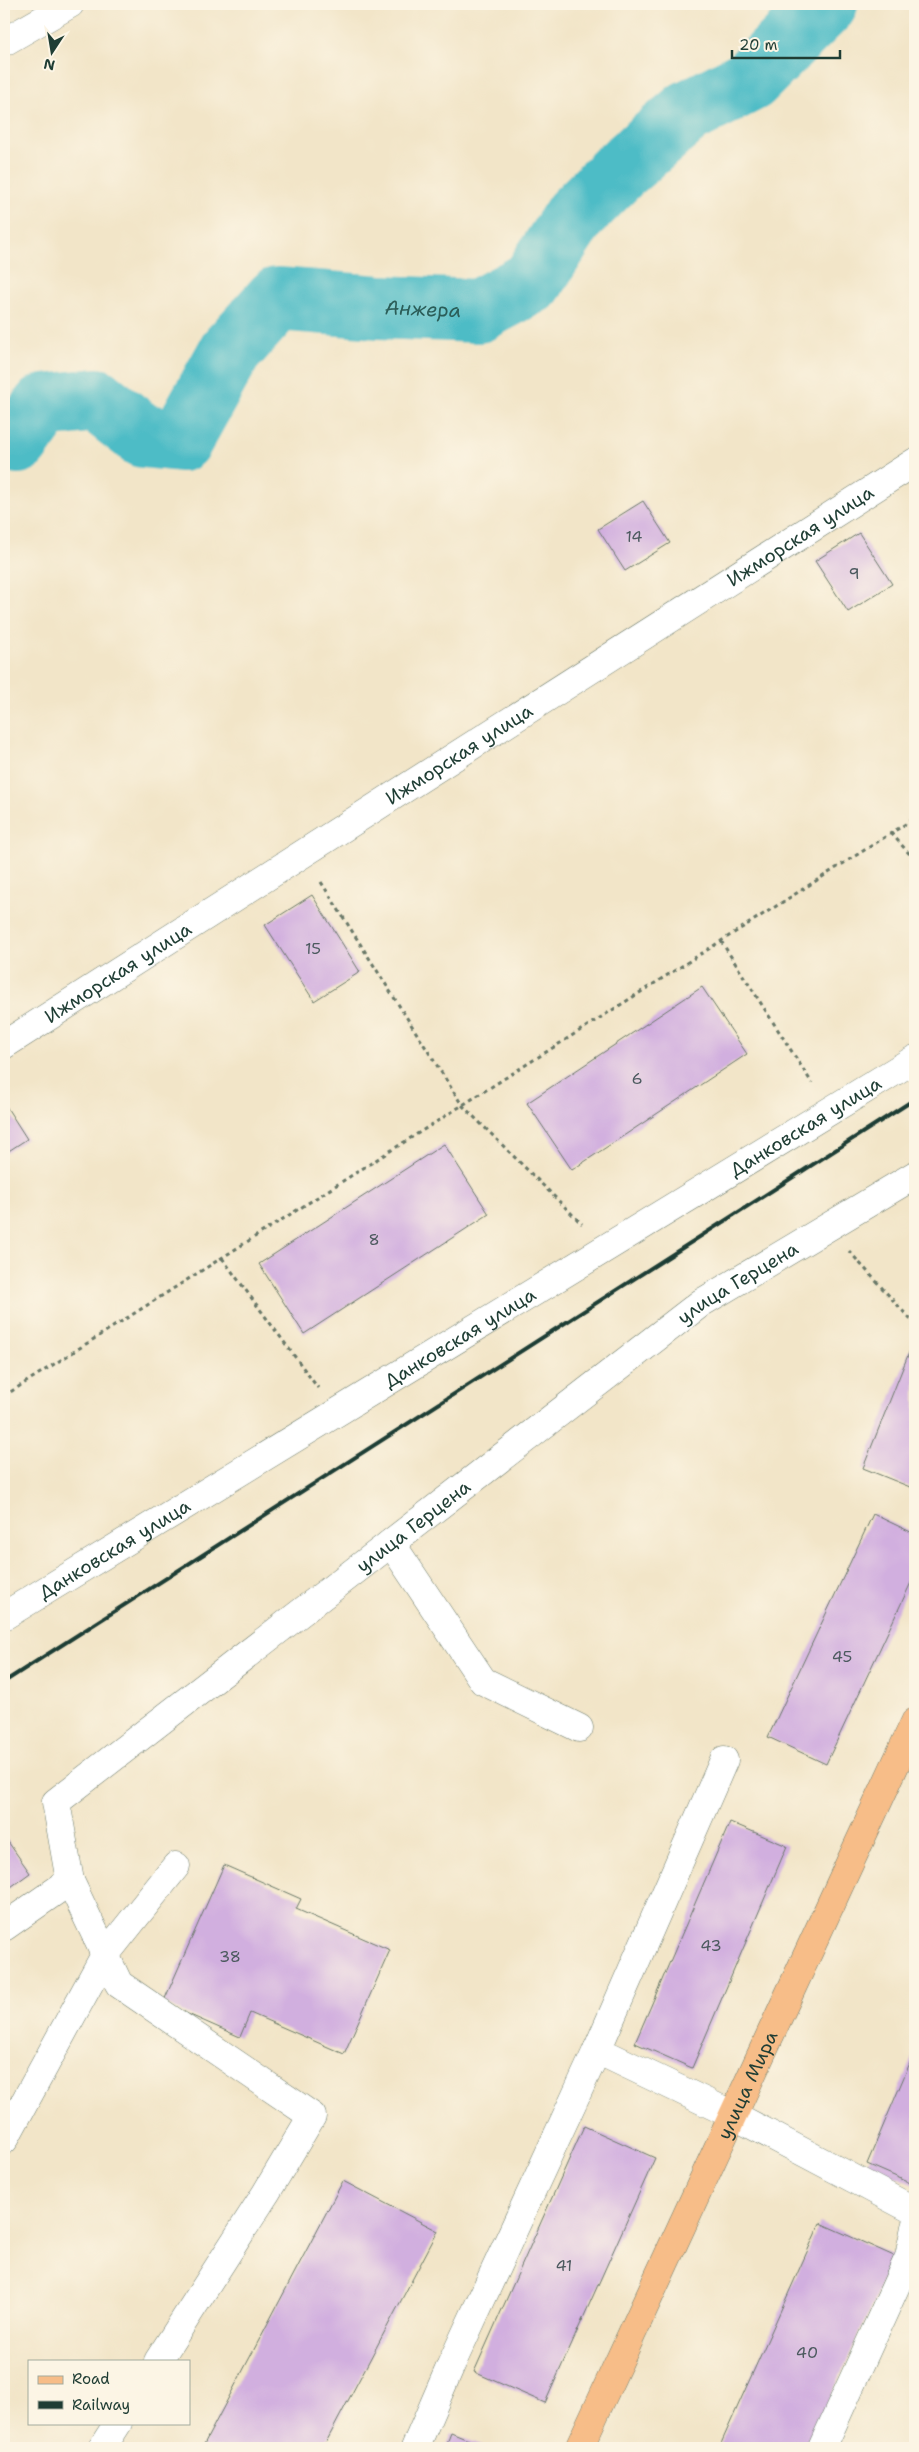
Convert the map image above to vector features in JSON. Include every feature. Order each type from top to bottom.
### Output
[{"type":"main road","name":"улица Мира","points":[[579,2448],[915,1722]]},
{"type":"street","points":[[4,42],[70,4]]},
{"type":"street","name":"Ижморская улица","points":[[4,1045],[915,462]]},
{"type":"street","name":"Данковская улица","points":[[4,1616],[915,1059]]},
{"type":"street","name":"улица Герцена","points":[[70,1881],[56,1802],[701,1302],[915,1175]]},
{"type":"street","points":[[391,1542],[483,1681],[579,1728]]},
{"type":"street","points":[[416,2448],[451,2365],[597,2050],[724,1760]]},
{"type":"street","points":[[4,2140],[105,1955],[176,1866]]},
{"type":"street","points":[[4,1927],[70,1881],[119,1984],[312,2116],[159,2360]]},
{"type":"street","points":[[597,2050],[734,2115],[915,2211]]},
{"type":"street","points":[[822,2448],[909,2257],[915,2227]]},
{"type":"street","points":[[102,2448],[117,2424]]},
{"type":"path","points":[[4,1396],[915,818]]},
{"type":"path","points":[[891,833],[915,860]]},
{"type":"path","points":[[304,854],[462,1105],[606,1248]]},
{"type":"path","points":[[721,941],[830,1111]]},
{"type":"path","points":[[827,1228],[910,1319],[915,1321]]},
{"type":"path","points":[[222,1258],[336,1412]]},
{"type":"building","points":[[643,501],[670,543],[625,571],[598,529]]},
{"type":"building","points":[[859,533],[892,584],[848,612],[815,561]]},
{"type":"building","points":[[312,895],[360,972],[314,1001],[265,925]]},
{"type":"building","points":[[702,987],[747,1054],[572,1170],[527,1103]]},
{"type":"building","points":[[4,1103],[27,1139],[4,1154]]},
{"type":"building","points":[[444,1144],[489,1214],[304,1334],[259,1264]]},
{"type":"building","points":[[910,1350],[915,1352],[915,1489],[863,1468]]},
{"type":"building","points":[[873,1514],[915,1534],[915,1574],[826,1764],[768,1737]]},
{"type":"building","points":[[730,1822],[787,1846],[692,2068],[635,2043]]},
{"type":"building","points":[[4,1836],[30,1873],[4,1892]]},
{"type":"building","points":[[224,1865],[301,1899],[296,1909],[390,1950],[344,2054],[250,2013],[240,2037],[163,2003]]},
{"type":"building","points":[[915,2051],[915,2185],[867,2164]]},
{"type":"building","points":[[584,2126],[655,2158],[545,2403],[474,2372]]},
{"type":"building","points":[[343,2181],[438,2231],[323,2448],[202,2448]]},
{"type":"building","points":[[820,2223],[894,2256],[808,2448],[719,2448]]},
{"type":"building","points":[[451,2433],[488,2448],[445,2448]]},
{"type":"waterway","name":"Анжера","points":[[4,435],[18,442],[44,406],[97,400],[143,436],[181,440],[231,350],[277,299],[379,307],[478,311],[532,282],[575,215],[618,172],[688,112],[750,80],[826,4]]},
{"type":"railway","points":[[4,1682],[915,1099]]}]
